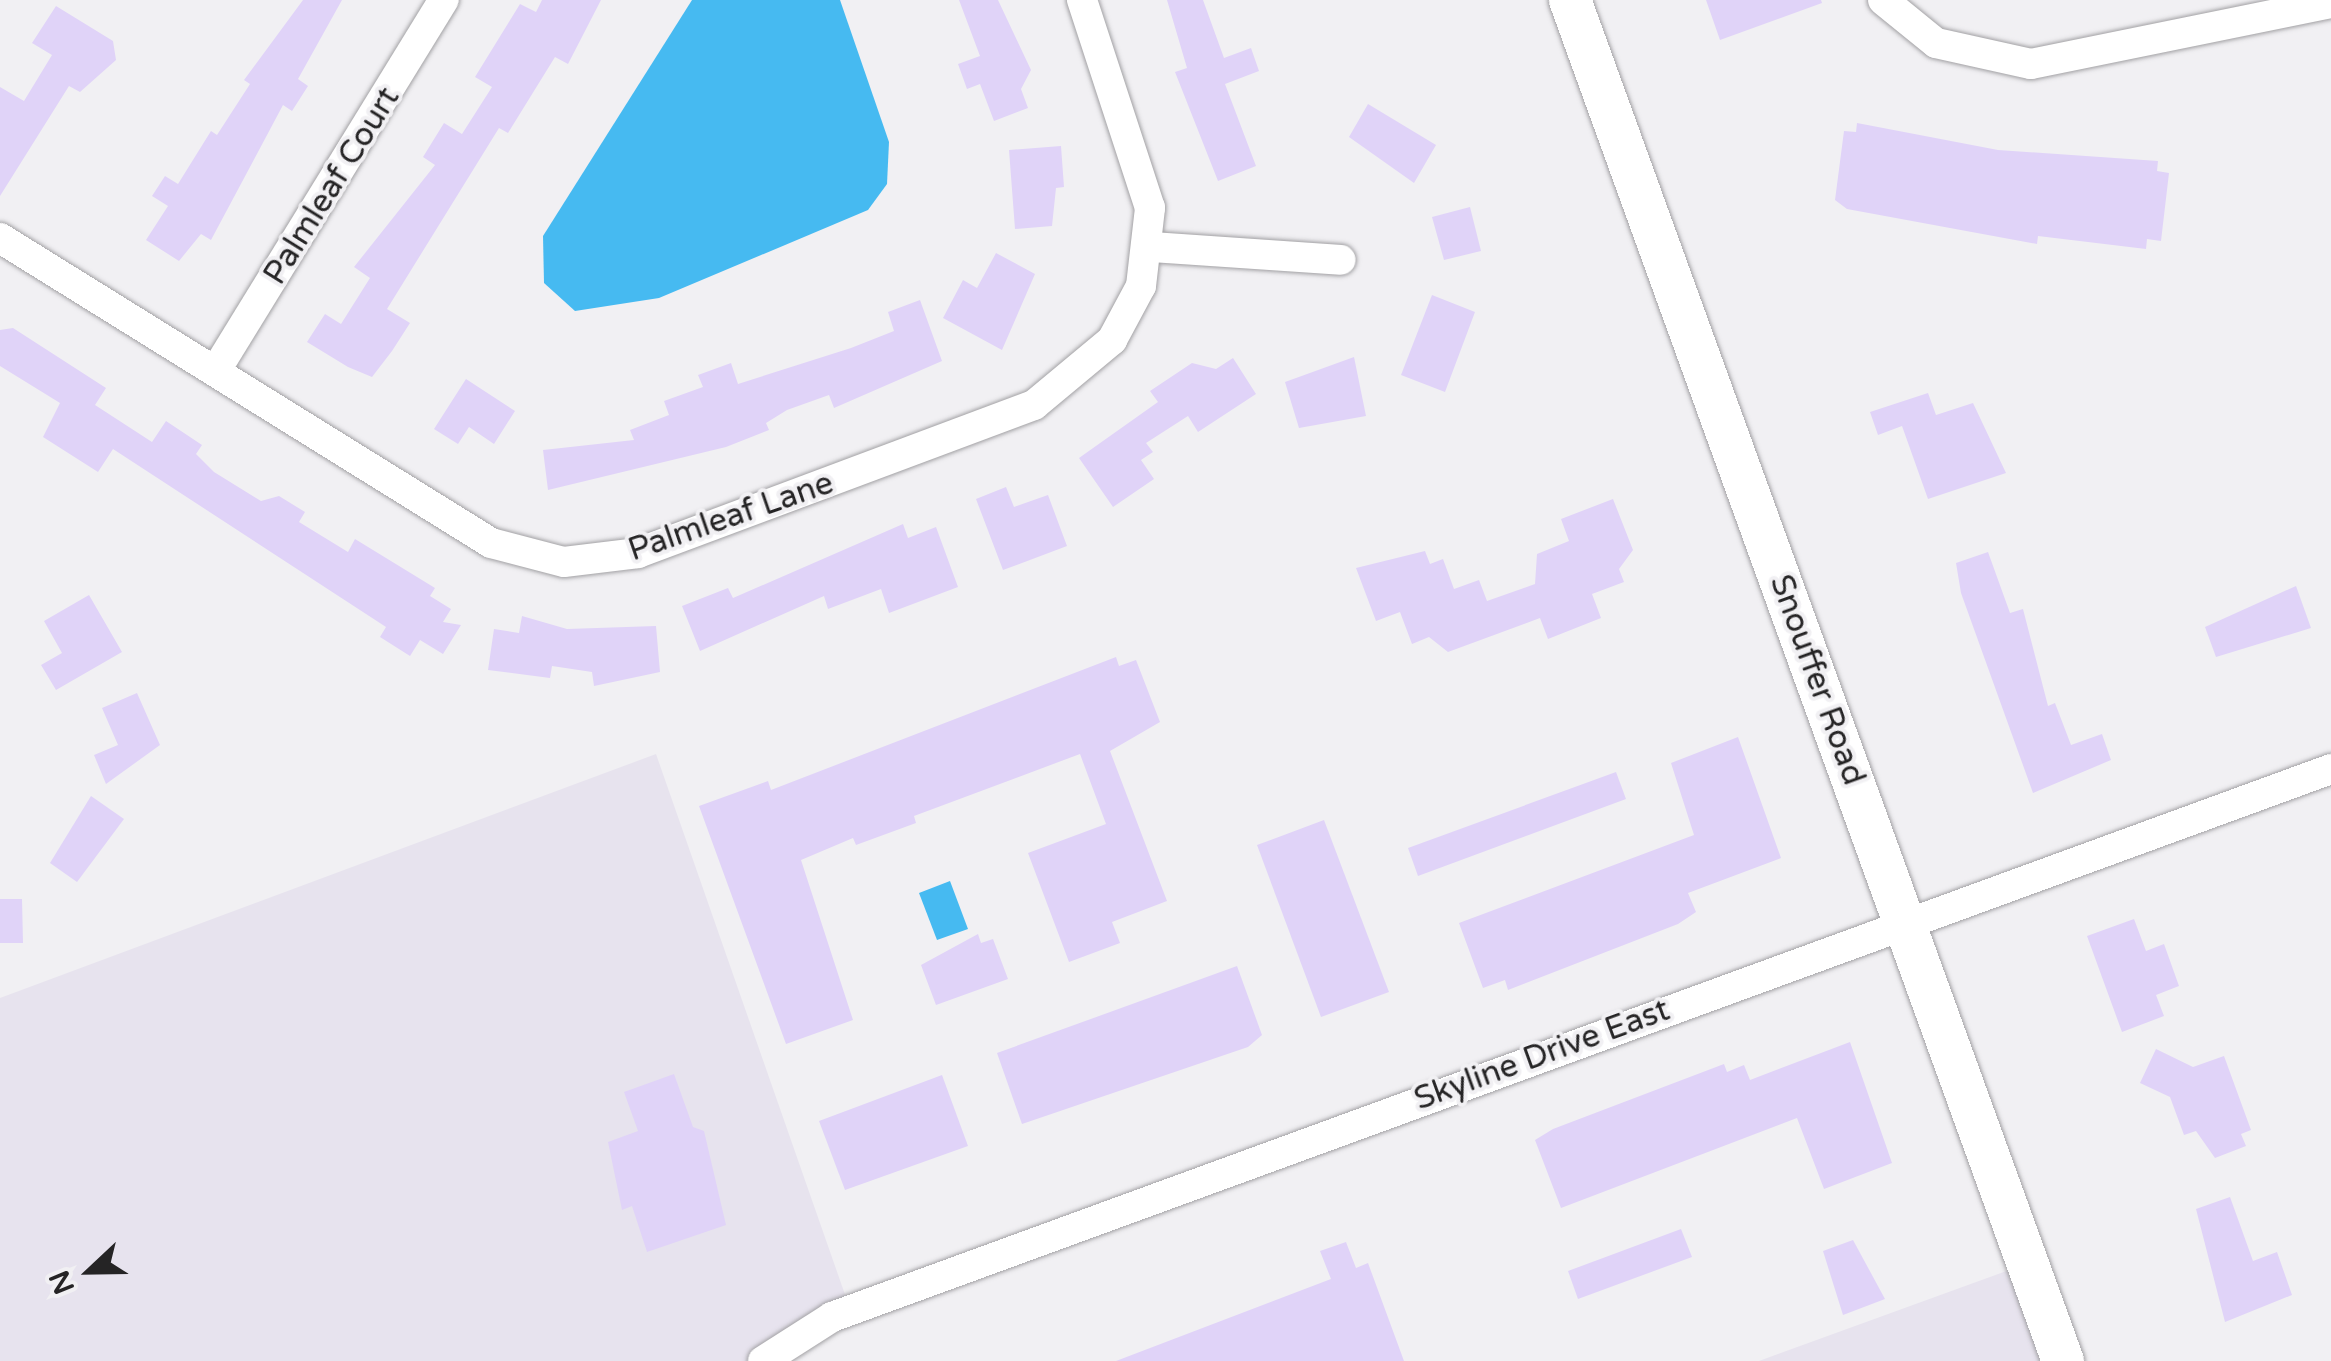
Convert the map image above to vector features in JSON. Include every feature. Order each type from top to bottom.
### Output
[{"type":"main road","name":"Snouffer Road","points":[[1570,0],[2064,1361]]},
{"type":"street","name":"Palmleaf Court","points":[[216,370],[444,0]]},
{"type":"street","points":[[1082,0],[1140,165],[1152,247],[1341,260]]},
{"type":"street","points":[[1882,0],[1936,42],[2031,64],[2331,3]]},
{"type":"street","name":"Palmleaf Lane","points":[[0,238],[491,544],[600,561],[1034,405],[1079,376],[1128,318],[1152,247]]},
{"type":"street","name":"Skyline Drive East","points":[[763,1361],[832,1317],[2331,769]]},
{"type":"shaded area","points":[[656,754],[849,1306],[751,1361],[0,1361],[0,998]]},
{"type":"shaded area","points":[[2034,1261],[2070,1361],[1759,1361]]},
{"type":"water","points":[[692,0],[840,0],[889,142],[887,184],[868,210],[659,298],[575,311],[544,283],[543,236]]},
{"type":"water","points":[[950,881],[968,929],[937,940],[919,893]]},
{"type":"building","points":[[303,0],[342,0],[298,79],[308,86],[292,111],[283,105],[211,240],[201,234],[179,261],[146,240],[168,206],[152,196],[165,176],[178,184],[211,131],[217,135],[250,84],[244,80]]},
{"type":"building","points":[[542,0],[601,0],[568,64],[555,57],[508,133],[499,128],[387,309],[410,323],[392,351],[372,377],[348,367],[307,342],[325,314],[341,324],[370,278],[354,267],[435,165],[423,157],[444,123],[462,134],[492,87],[475,77],[520,4],[536,12]]},
{"type":"building","points":[[959,0],[998,0],[1031,70],[1021,89],[1028,108],[994,121],[980,84],[967,89],[958,64],[980,56]]},
{"type":"building","points":[[1167,0],[1203,0],[1224,58],[1251,48],[1259,71],[1225,84],[1256,166],[1218,181],[1175,72],[1187,68]]},
{"type":"building","points":[[1706,0],[1821,0],[1822,3],[1720,40]]},
{"type":"building","points":[[56,6],[113,41],[116,60],[80,92],[69,86],[0,196],[0,87],[24,101],[52,55],[32,43]]},
{"type":"building","points":[[1368,104],[1436,145],[1414,183],[1349,137]]},
{"type":"building","points":[[1857,123],[1998,150],[2158,161],[2157,171],[2169,173],[2161,241],[2147,239],[2146,249],[2038,236],[2037,244],[1847,209],[1835,200],[1844,131],[1856,132]]},
{"type":"building","points":[[1061,146],[1064,187],[1056,188],[1052,226],[1015,229],[1009,150]]},
{"type":"building","points":[[1470,207],[1481,251],[1444,260],[1432,217]]},
{"type":"building","points":[[996,253],[1035,274],[1002,350],[943,318],[963,280],[977,288]]},
{"type":"building","points":[[1432,295],[1475,312],[1445,392],[1401,375]]},
{"type":"building","points":[[920,300],[942,361],[834,408],[829,395],[787,410],[766,423],[769,430],[726,447],[548,490],[543,450],[634,440],[630,430],[669,415],[664,401],[703,387],[698,375],[731,363],[738,384],[851,348],[894,331],[888,312]]},
{"type":"building","points":[[13,328],[106,388],[95,405],[152,442],[166,421],[202,445],[196,454],[214,472],[261,501],[279,496],[305,512],[299,522],[348,552],[355,539],[435,588],[430,596],[451,609],[443,622],[461,625],[443,654],[420,640],[410,656],[380,637],[386,627],[113,449],[98,472],[43,437],[60,403],[0,366],[0,330]]},
{"type":"building","points":[[1354,357],[1366,416],[1299,428],[1285,382]]},
{"type":"building","points":[[1233,358],[1256,394],[1198,432],[1188,416],[1146,443],[1153,452],[1141,460],[1154,479],[1113,507],[1079,458],[1158,402],[1150,391],[1192,363],[1216,369]]},
{"type":"building","points":[[466,379],[515,411],[494,444],[469,427],[458,444],[434,429]]},
{"type":"building","points":[[1928,393],[1936,415],[1973,403],[2006,473],[1928,499],[1902,426],[1878,435],[1870,412]]},
{"type":"building","points":[[1006,487],[1014,507],[1048,495],[1067,546],[1003,570],[976,499]]},
{"type":"building","points":[[1613,499],[1633,550],[1619,569],[1624,582],[1592,594],[1601,618],[1548,639],[1540,618],[1448,652],[1429,637],[1412,644],[1400,612],[1376,621],[1356,568],[1425,551],[1430,564],[1443,559],[1454,589],[1479,580],[1487,601],[1535,584],[1537,554],[1569,541],[1561,519]]},
{"type":"building","points":[[903,524],[908,538],[936,527],[958,587],[889,613],[881,589],[828,609],[824,596],[700,651],[682,606],[728,588],[733,598]]},
{"type":"building","points":[[1988,552],[2010,613],[2023,609],[2048,706],[2055,703],[2071,745],[2102,734],[2111,760],[2033,793],[1961,593],[1956,563]]},
{"type":"building","points":[[2296,586],[2311,628],[2216,657],[2205,627]]},
{"type":"building","points":[[89,595],[122,652],[56,690],[41,665],[62,653],[44,621]]},
{"type":"building","points":[[522,616],[567,629],[656,626],[660,672],[594,686],[592,672],[552,666],[550,678],[488,670],[494,629],[519,633]]},
{"type":"building","points":[[1116,657],[1119,666],[1136,660],[1160,722],[1110,751],[1167,901],[1112,922],[1120,943],[1069,962],[1028,853],[1106,824],[1080,754],[914,816],[916,823],[856,845],[853,838],[801,860],[853,1020],[786,1044],[699,806],[768,781],[771,790]]},
{"type":"building","points":[[137,693],[160,745],[106,784],[94,755],[118,745],[102,708]]},
{"type":"building","points":[[1738,737],[1781,858],[1688,893],[1696,912],[1678,924],[1508,990],[1505,980],[1483,988],[1459,923],[1694,835],[1671,763]]},
{"type":"building","points":[[1616,772],[1626,799],[1418,876],[1408,848]]},
{"type":"building","points":[[91,796],[124,819],[77,882],[50,863]]},
{"type":"building","points":[[1324,820],[1389,992],[1321,1017],[1257,845]]},
{"type":"building","points":[[0,899],[22,899],[23,943],[0,943]]},
{"type":"building","points":[[2134,919],[2146,951],[2164,944],[2179,986],[2156,995],[2164,1016],[2122,1032],[2087,936]]},
{"type":"building","points":[[978,934],[981,943],[993,939],[1008,979],[936,1005],[921,965]]},
{"type":"building","points":[[1237,966],[1262,1035],[1248,1047],[1022,1124],[997,1053]]},
{"type":"building","points":[[1850,1042],[1892,1163],[1824,1189],[1797,1118],[1561,1208],[1535,1140],[1553,1129],[1724,1064],[1727,1072],[1744,1065],[1750,1080]]},
{"type":"building","points":[[2156,1049],[2193,1067],[2224,1056],[2251,1130],[2241,1134],[2246,1146],[2215,1158],[2196,1131],[2184,1135],[2170,1097],[2140,1083]]},
{"type":"building","points":[[674,1074],[693,1127],[704,1131],[726,1225],[647,1252],[632,1206],[622,1210],[608,1142],[638,1131],[624,1092]]},
{"type":"building","points":[[942,1075],[968,1146],[845,1190],[819,1121]]},
{"type":"building","points":[[2230,1197],[2253,1261],[2277,1252],[2292,1295],[2225,1322],[2196,1209]]},
{"type":"building","points":[[1681,1229],[1692,1257],[1578,1299],[1568,1271]]},
{"type":"building","points":[[1853,1240],[1885,1299],[1843,1315],[1823,1251]]},
{"type":"building","points":[[1346,1242],[1356,1268],[1368,1263],[1404,1361],[1116,1361],[1331,1279],[1320,1251]]}]
